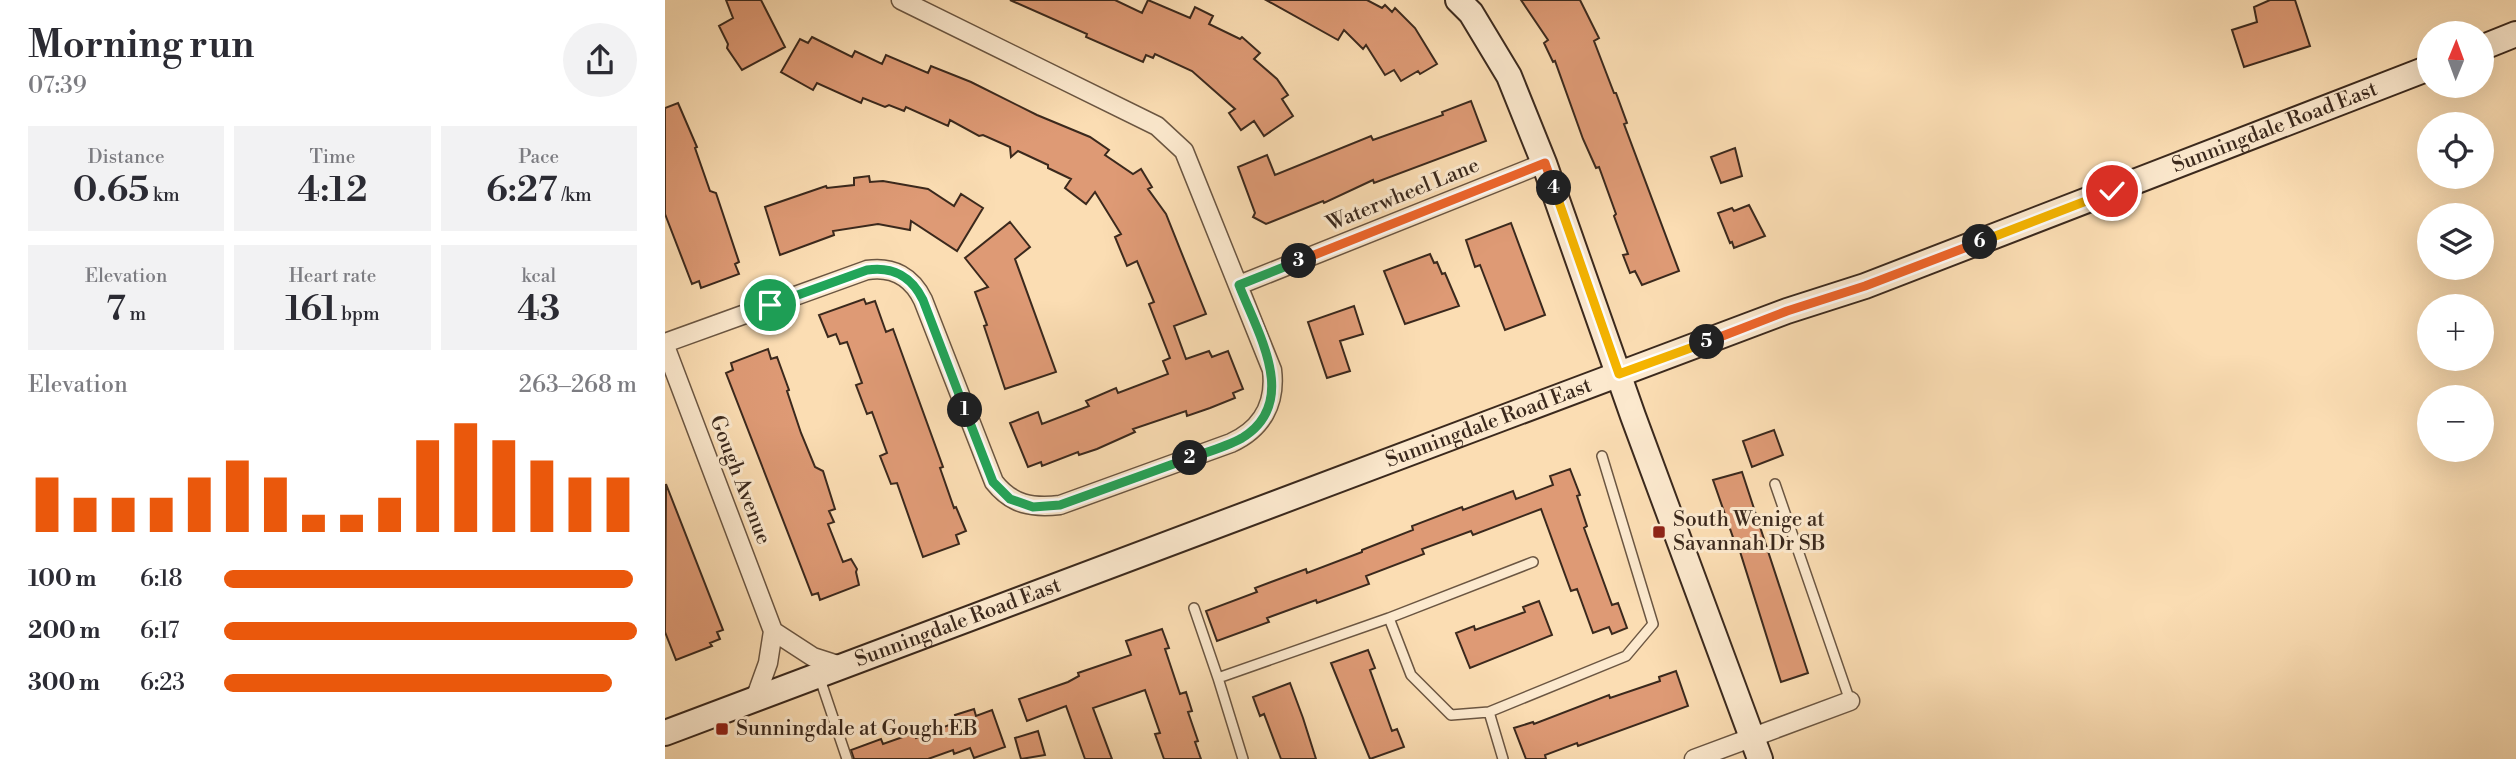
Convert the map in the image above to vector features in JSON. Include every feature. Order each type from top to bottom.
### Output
[{"type":"main road","points":[[1458,0],[1471,13],[1509,76],[1545,163],[1756,748]]},
{"type":"main road","points":[[2494,43],[2516,34]]},
{"type":"main road","name":"Sunningdale Road East","points":[[665,733],[1787,311],[1865,286],[2417,73]]},
{"type":"street","points":[[665,345],[867,270],[883,269],[898,273],[911,281],[923,300],[993,482],[1010,499],[1033,507],[1060,505],[1231,443],[1256,426],[1271,400],[1272,370],[1184,151],[1157,126],[901,0]]},
{"type":"street","name":"Waterwheel Lane","points":[[1239,285],[1545,163]]},
{"type":"street","name":"Gough Avenue","points":[[665,345],[773,631]]},
{"type":"street","points":[[755,699],[768,663],[773,631],[830,670]]},
{"type":"street","points":[[1694,759],[1756,748],[1850,701]]},
{"type":"lane","points":[[1389,618],[1411,675],[1451,715],[1489,712],[1626,656],[1653,624],[1602,456]]},
{"type":"lane","points":[[1775,484],[1850,701]]},
{"type":"lane","points":[[1218,678],[1389,618],[1532,562]]},
{"type":"lane","points":[[1194,608],[1243,759]]},
{"type":"lane","points":[[830,670],[847,759]]},
{"type":"lane","points":[[1489,712],[1503,759]]},
{"type":"building","points":[[726,0],[761,0],[785,47],[742,70],[727,48],[728,44],[719,26],[733,18]]},
{"type":"building","points":[[1010,0],[1115,0],[1142,13],[1148,0],[1190,18],[1195,7],[1213,16],[1209,24],[1240,39],[1242,37],[1260,53],[1254,59],[1277,79],[1288,95],[1282,99],[1293,116],[1264,136],[1254,121],[1241,130],[1229,113],[1235,109],[1192,71],[1155,54],[1153,58],[1146,55],[1143,62]]},
{"type":"building","points":[[1266,0],[1367,0],[1382,8],[1385,5],[1392,12],[1395,8],[1415,28],[1437,64],[1401,81],[1394,70],[1385,75],[1366,45],[1363,49],[1344,30],[1338,40]]},
{"type":"building","points":[[1521,0],[1580,0],[1599,38],[1594,41],[1616,93],[1627,123],[1624,124],[1679,271],[1642,285],[1635,271],[1630,273],[1623,255],[1628,254],[1599,167],[1596,168],[1583,139],[1555,61],[1553,62],[1544,43],[1548,40]]},
{"type":"building","points":[[2270,0],[2295,0],[2310,46],[2244,67],[2232,30],[2257,22],[2254,7]]},
{"type":"building","points":[[812,37],[852,57],[855,51],[882,64],[886,55],[928,73],[931,66],[971,82],[1037,115],[1090,137],[1109,150],[1105,155],[1133,174],[1141,169],[1152,187],[1148,189],[1166,214],[1206,314],[1174,326],[1186,359],[1209,351],[1212,357],[1228,351],[1243,389],[1233,393],[1235,398],[1187,416],[1186,411],[1133,429],[1135,432],[1097,449],[1079,455],[1078,452],[1042,466],[1041,462],[1028,467],[1010,423],[1038,412],[1042,424],[1089,406],[1086,401],[1116,388],[1118,393],[1168,374],[1163,361],[1170,358],[1149,304],[1154,302],[1137,261],[1127,266],[1115,237],[1121,234],[1095,192],[1086,204],[1065,188],[1071,179],[1048,168],[1048,165],[1018,151],[1011,157],[1010,147],[983,135],[979,136],[950,120],[948,126],[906,107],[904,111],[863,98],[861,103],[817,83],[813,90],[781,72],[800,39],[808,43]]},
{"type":"building","points":[[1471,101],[1486,141],[1374,183],[1373,180],[1324,203],[1323,201],[1266,224],[1253,217],[1255,213],[1238,167],[1267,155],[1275,175],[1371,136],[1373,140],[1443,115],[1442,112]]},
{"type":"building","points":[[678,103],[697,147],[695,148],[710,191],[716,193],[739,262],[735,264],[739,274],[701,288],[699,281],[692,284],[665,214],[665,108]]},
{"type":"building","points":[[1735,148],[1742,176],[1721,183],[1711,157]]},
{"type":"building","points":[[869,176],[870,182],[883,181],[928,189],[954,206],[961,194],[983,208],[957,251],[911,221],[910,230],[878,224],[833,231],[834,235],[780,255],[765,207],[826,186],[854,185],[854,178]]},
{"type":"building","points":[[1749,205],[1765,236],[1734,248],[1718,213]]},
{"type":"building","points":[[1010,222],[1030,247],[1015,259],[1056,372],[1005,389],[975,292],[988,287],[965,258]]},
{"type":"building","points":[[1511,223],[1545,315],[1505,330],[1480,265],[1475,267],[1466,240]]},
{"type":"building","points":[[1430,254],[1442,274],[1445,273],[1459,306],[1405,324],[1384,271]]},
{"type":"building","points":[[864,299],[866,304],[875,301],[886,332],[893,329],[943,467],[940,468],[954,508],[956,507],[966,531],[956,535],[959,544],[923,557],[897,483],[891,484],[880,456],[887,453],[872,412],[867,414],[856,385],[862,383],[847,342],[840,344],[836,334],[828,337],[819,315]]},
{"type":"building","points":[[1354,306],[1363,334],[1340,341],[1350,371],[1327,378],[1308,322]]},
{"type":"building","points":[[768,349],[771,359],[777,357],[801,433],[815,467],[823,471],[835,509],[829,511],[834,522],[828,524],[843,562],[851,559],[857,569],[859,585],[820,600],[818,593],[812,595],[726,373],[733,370],[731,363]]},
{"type":"building","points":[[1774,430],[1783,455],[1752,467],[1743,441]]},
{"type":"building","points":[[1570,469],[1580,495],[1577,496],[1587,526],[1584,528],[1612,605],[1618,603],[1627,628],[1612,634],[1609,627],[1593,633],[1577,589],[1571,591],[1541,509],[1473,535],[1471,531],[1422,549],[1424,554],[1366,576],[1369,584],[1267,618],[1269,622],[1217,641],[1206,611],[1257,592],[1255,588],[1306,569],[1307,573],[1362,552],[1413,530],[1412,526],[1462,507],[1463,510],[1513,491],[1516,499],[1553,485],[1550,476]]},
{"type":"building","points":[[1742,472],[1808,673],[1781,682],[1737,542],[1735,543],[1713,480]]},
{"type":"building","points":[[666,484],[723,630],[717,632],[720,639],[710,643],[712,646],[676,660],[665,632]]},
{"type":"building","points":[[1539,601],[1552,635],[1470,668],[1456,633],[1474,626],[1475,630],[1525,612],[1523,607]]},
{"type":"building","points":[[1162,629],[1169,648],[1165,649],[1180,694],[1186,692],[1192,711],[1188,712],[1201,759],[1164,759],[1155,734],[1160,733],[1145,690],[1093,708],[1112,759],[1085,759],[1066,706],[1027,721],[1019,699],[1068,682],[1079,676],[1078,673],[1131,655],[1126,641]]},
{"type":"building","points":[[1368,650],[1375,668],[1370,670],[1392,731],[1397,729],[1404,747],[1370,759],[1331,663]]},
{"type":"building","points":[[1676,671],[1688,706],[1578,746],[1577,743],[1545,755],[1546,759],[1526,759],[1514,728],[1533,722],[1534,724],[1609,695],[1610,698],[1660,681],[1659,677]]},
{"type":"building","points":[[1290,683],[1316,759],[1281,759],[1264,714],[1260,716],[1253,697]]},
{"type":"building","points":[[974,709],[976,716],[992,710],[1005,747],[974,758],[970,748],[954,754],[953,750],[928,759],[854,759],[851,750],[881,739],[883,744],[914,733],[916,738],[957,722],[955,715]]},
{"type":"building","points":[[1038,731],[1045,755],[1021,759],[1015,738]]},
{"type":"place","name":"South Wenige at Savannah Dr SB","points":[[1659,532]]},
{"type":"place","name":"Sunningdale at Gough EB","points":[[722,729]]},
{"type":"route","points":[[770,305],[867,270],[890,270],[911,281],[923,300],[993,482],[1010,499],[1033,507],[1045,507],[1060,505],[1231,443],[1256,426],[1271,400],[1272,370],[1239,285],[1545,163],[1619,374],[1787,311],[1865,286],[2112,191]]}]
